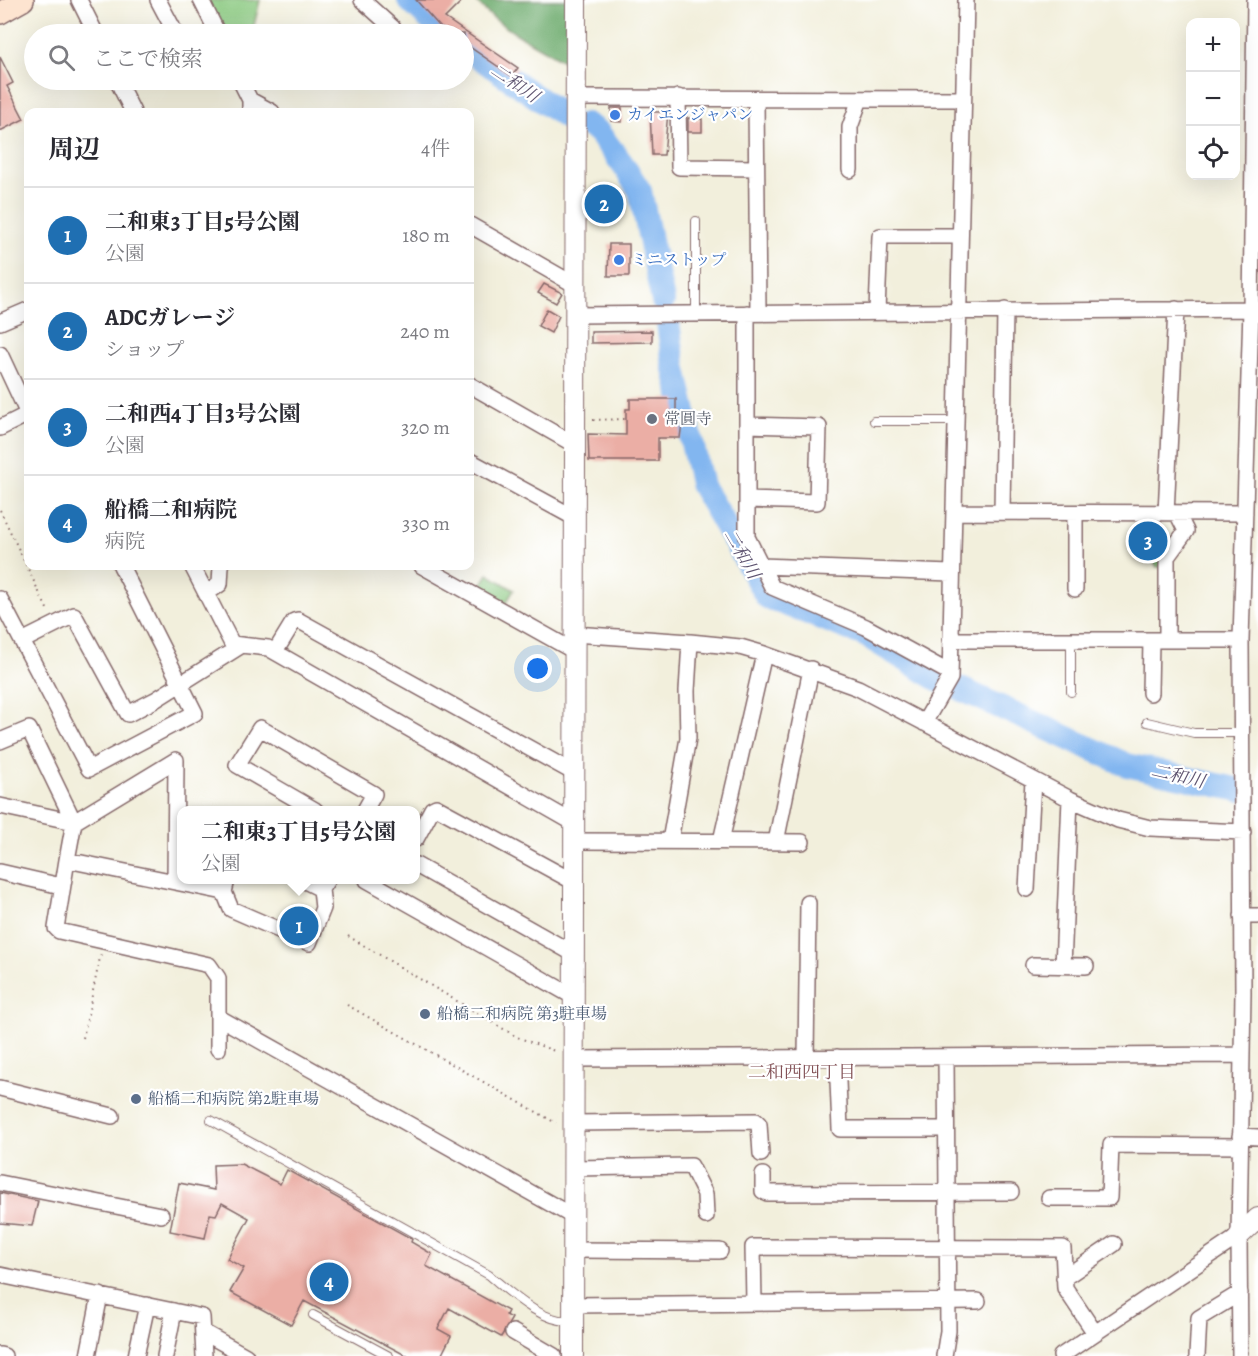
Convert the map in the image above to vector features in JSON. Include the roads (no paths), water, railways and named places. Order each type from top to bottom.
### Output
[{"type":"main road","points":[[0,13],[23,0]]},
{"type":"street","points":[[79,0],[91,24]]},
{"type":"street","points":[[158,0],[171,24]]},
{"type":"street","points":[[201,0],[213,24]]},
{"type":"street","points":[[362,0],[389,24]]},
{"type":"street","points":[[573,1356],[576,0]]},
{"type":"street","points":[[924,723],[947,680],[950,640],[966,0]]},
{"type":"street","points":[[1240,1356],[1242,1055],[1251,993],[1242,916],[1248,842],[1244,790],[1244,733],[1251,677],[1241,640],[1251,567],[1245,513],[1252,494],[1256,175],[1255,0]]},
{"type":"street","points":[[122,90],[131,108]]},
{"type":"street","points":[[243,90],[250,108]]},
{"type":"street","points":[[678,97],[679,167],[756,168]]},
{"type":"street","points":[[576,98],[963,99]]},
{"type":"street","points":[[850,170],[850,127],[860,99]]},
{"type":"street","points":[[756,100],[747,537],[772,588],[866,627],[947,680]]},
{"type":"street","points":[[474,227],[575,285]]},
{"type":"street","points":[[877,311],[880,236],[960,236]]},
{"type":"street","points":[[1167,640],[1167,557],[1186,531],[1172,513],[1176,309]]},
{"type":"street","points":[[575,315],[1255,309]]},
{"type":"street","points":[[1002,512],[1005,310]]},
{"type":"street","points":[[0,322],[24,312]]},
{"type":"street","points":[[0,354],[24,405]]},
{"type":"street","points":[[474,387],[575,445]]},
{"type":"street","points":[[0,428],[24,416]]},
{"type":"street","points":[[747,500],[817,502],[819,427],[748,425]]},
{"type":"street","points":[[474,463],[575,518]]},
{"type":"street","points":[[954,512],[1245,513]]},
{"type":"street","points":[[1075,513],[1075,589]]},
{"type":"street","points":[[761,566],[951,573]]},
{"type":"street","points":[[0,599],[89,769],[195,713],[123,570]]},
{"type":"street","points":[[194,570],[228,641],[238,646],[255,646],[275,652],[574,832],[670,841],[802,842]]},
{"type":"street","points":[[207,593],[220,584],[220,570]]},
{"type":"street","points":[[430,570],[574,643],[690,642],[740,647],[811,669],[858,688],[1070,799],[1118,820],[1150,828],[1248,842]]},
{"type":"street","points":[[22,641],[74,615],[128,714],[180,684],[238,646]]},
{"type":"street","points":[[275,652],[294,621],[298,620],[574,773]]},
{"type":"street","points":[[950,640],[1241,640]]},
{"type":"street","points":[[1150,640],[1150,693]]},
{"type":"street","points":[[670,841],[688,738],[687,691],[690,642]]},
{"type":"street","points":[[721,841],[764,654]]},
{"type":"street","points":[[776,842],[811,669]]},
{"type":"street","points":[[308,806],[237,765],[260,728],[374,794],[367,806]]},
{"type":"street","points":[[0,741],[29,729],[74,822],[61,886],[56,928],[59,931],[209,965],[218,978],[218,1049]]},
{"type":"street","points":[[0,806],[74,822],[176,760],[175,882],[67,860]]},
{"type":"street","points":[[1027,889],[1033,780]]},
{"type":"street","points":[[1063,966],[1070,799]]},
{"type":"street","points":[[420,832],[432,809],[436,807],[574,882]]},
{"type":"street","points":[[420,867],[574,954]]},
{"type":"street","points":[[0,872],[61,886]]},
{"type":"street","points":[[200,884],[226,886],[231,909],[309,943],[323,908],[324,884]]},
{"type":"street","points":[[376,884],[574,997]]},
{"type":"street","points":[[806,1057],[808,903]]},
{"type":"street","points":[[1242,916],[1258,916]]},
{"type":"street","points":[[1032,965],[1086,966]]},
{"type":"street","points":[[218,1017],[573,1217]]},
{"type":"street","points":[[574,1058],[1242,1055]]},
{"type":"street","points":[[837,1057],[840,1128],[946,1129]]},
{"type":"street","points":[[945,1356],[948,1302],[946,1057]]},
{"type":"street","points":[[0,1088],[112,1116]]},
{"type":"street","points":[[574,1128],[756,1121],[759,1124],[761,1154]]},
{"type":"street","points":[[1049,1198],[1109,1198],[1111,1145],[1240,1141],[1258,1137]]},
{"type":"street","points":[[574,1168],[692,1166],[705,1194],[706,1216]]},
{"type":"street","points":[[763,1175],[763,1191],[767,1193],[1011,1192]]},
{"type":"street","points":[[0,1183],[161,1215]]},
{"type":"street","points":[[1061,1356],[1239,1236],[1258,1218]]},
{"type":"street","points":[[1064,1278],[1114,1244]]},
{"type":"street","points":[[753,1303],[753,1246],[1064,1248],[1065,1288],[1095,1333]]},
{"type":"street","points":[[574,1250],[720,1251]]},
{"type":"street","points":[[0,1275],[202,1317],[204,1356]]},
{"type":"street","points":[[1197,1356],[1199,1318],[1239,1293]]},
{"type":"street","points":[[88,1356],[100,1295]]},
{"type":"street","points":[[573,1313],[753,1303],[978,1301]]},
{"type":"street","points":[[136,1356],[147,1305]]},
{"type":"street","points":[[165,1356],[174,1311]]},
{"type":"street","points":[[203,1332],[246,1356]]},
{"type":"street","points":[[513,1332],[554,1356]]},
{"type":"lane","points":[[696,221],[696,313]]},
{"type":"lane","points":[[874,421],[956,421]]},
{"type":"lane","points":[[1071,640],[1071,692]]},
{"type":"lane","points":[[1148,722],[1194,733],[1244,733]]},
{"type":"lane","points":[[211,1120],[489,1275],[513,1294],[553,1319],[573,1313]]},
{"type":"lane","points":[[313,1315],[389,1356]]},
{"type":"waterway","name":"二和川","points":[[409,0],[434,24]]},
{"type":"waterway","name":"二和川","points":[[474,54],[567,118]]},
{"type":"waterway","name":"二和川","points":[[586,124],[598,132],[640,191],[663,301]]},
{"type":"waterway","name":"二和川","points":[[668,323],[674,365],[702,486],[767,597],[865,635],[944,683]]},
{"type":"waterway","name":"二和川","points":[[952,685],[1127,765],[1240,790]]},
{"type":"place","name":"カイエンジャパン","points":[[615,115]]},
{"type":"place","name":"ADCガレージ","points":[[604,204]]},
{"type":"place","name":"ミニストップ","points":[[619,260]]},
{"type":"place","name":"常圓寺","points":[[652,419]]},
{"type":"place","name":"二和西4丁目3号公園","points":[[1148,541]]},
{"type":"place","name":"二和東3丁目5号公園","points":[[299,926]]},
{"type":"place","name":"船橋二和病院 第3駐車場","points":[[425,1014]]},
{"type":"place","name":"船橋二和病院 第2駐車場","points":[[136,1099]]},
{"type":"place","name":"船橋二和病院","points":[[329,1282]]},
{"type":"district","name":"二和西四丁目","points":[[802,1072]]}]
